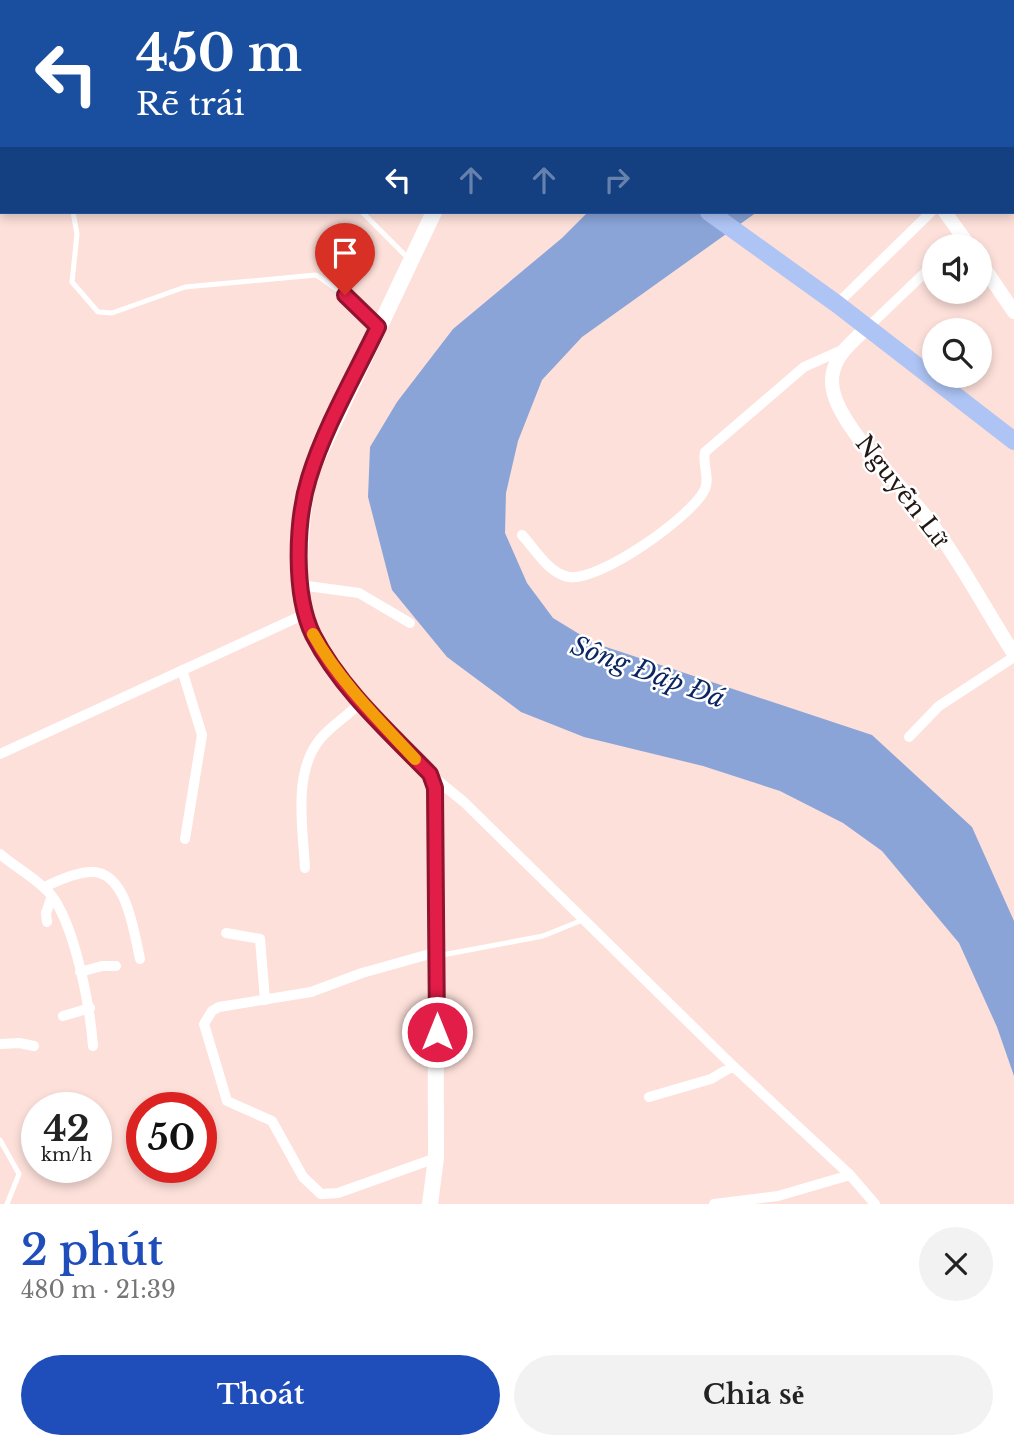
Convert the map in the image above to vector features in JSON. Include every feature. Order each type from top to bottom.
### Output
[{"type":"main road","points":[[430,1204],[436,1158],[436,801],[430,774],[362,701],[320,647],[305,614],[300,585],[308,481],[433,214]]},
{"type":"main road","points":[[712,214],[837,304],[1014,441]]},
{"type":"street","points":[[837,304],[929,214]]},
{"type":"street","points":[[946,214],[957,234]]},
{"type":"street","points":[[522,535],[549,566],[573,578],[597,572],[635,551],[666,529],[703,492],[707,480],[705,452],[804,367],[842,350],[922,275]]},
{"type":"street","points":[[992,280],[1014,312]]},
{"type":"street","name":"Nguyễn Lữ","points":[[842,350],[832,381],[840,407],[883,467],[944,542],[1014,655]]},
{"type":"street","points":[[300,585],[359,593],[410,623]]},
{"type":"street","points":[[0,754],[305,614]]},
{"type":"street","points":[[909,737],[939,706],[1014,655]]},
{"type":"street","points":[[182,670],[202,735],[185,839]]},
{"type":"street","points":[[305,868],[302,799],[310,759],[322,737],[362,701]]},
{"type":"street","points":[[430,774],[464,802],[733,1066],[850,1175],[874,1204]]},
{"type":"street","points":[[0,854],[48,891],[66,923],[90,1008],[93,1046]]},
{"type":"street","points":[[48,891],[93,872],[110,878],[129,915],[140,959]]},
{"type":"street","points":[[47,922],[48,891]]},
{"type":"street","points":[[226,933],[260,939],[265,1000]]},
{"type":"street","points":[[436,1158],[338,1193],[321,1194],[303,1177],[272,1121],[227,1101],[204,1032],[207,1016],[212,1011],[311,992],[362,973],[437,954]]},
{"type":"street","points":[[80,972],[102,965],[116,966]]},
{"type":"street","points":[[63,1016],[90,1008]]},
{"type":"street","points":[[0,1044],[19,1043],[34,1046]]},
{"type":"street","points":[[649,1097],[711,1079],[733,1066]]},
{"type":"street","points":[[715,1204],[778,1196],[850,1175]]},
{"type":"lane","points":[[73,214],[77,234],[72,282],[98,312],[112,313],[186,287],[317,275],[356,303],[378,327]]},
{"type":"lane","points":[[364,214],[410,260]]},
{"type":"lane","points":[[437,954],[543,936],[585,919]]},
{"type":"lane","points":[[0,1140],[19,1174],[7,1204]]},
{"type":"water","name":"Sông Đập Đá","points":[[586,214],[754,214],[582,337],[542,380],[518,441],[506,493],[505,533],[527,583],[553,618],[594,643],[872,735],[972,827],[1014,921],[1014,1076],[997,1027],[959,943],[882,851],[843,823],[780,791],[703,766],[584,737],[521,712],[447,657],[392,590],[368,497],[370,447],[397,402],[453,329],[562,238]]},
{"type":"slow traffic","points":[[313,634],[330,662],[415,759]]},
{"type":"route","points":[[345,295],[362,308],[378,327],[308,481],[298,573],[305,614],[320,647],[362,701],[430,774],[435,788],[437,1032]]}]
